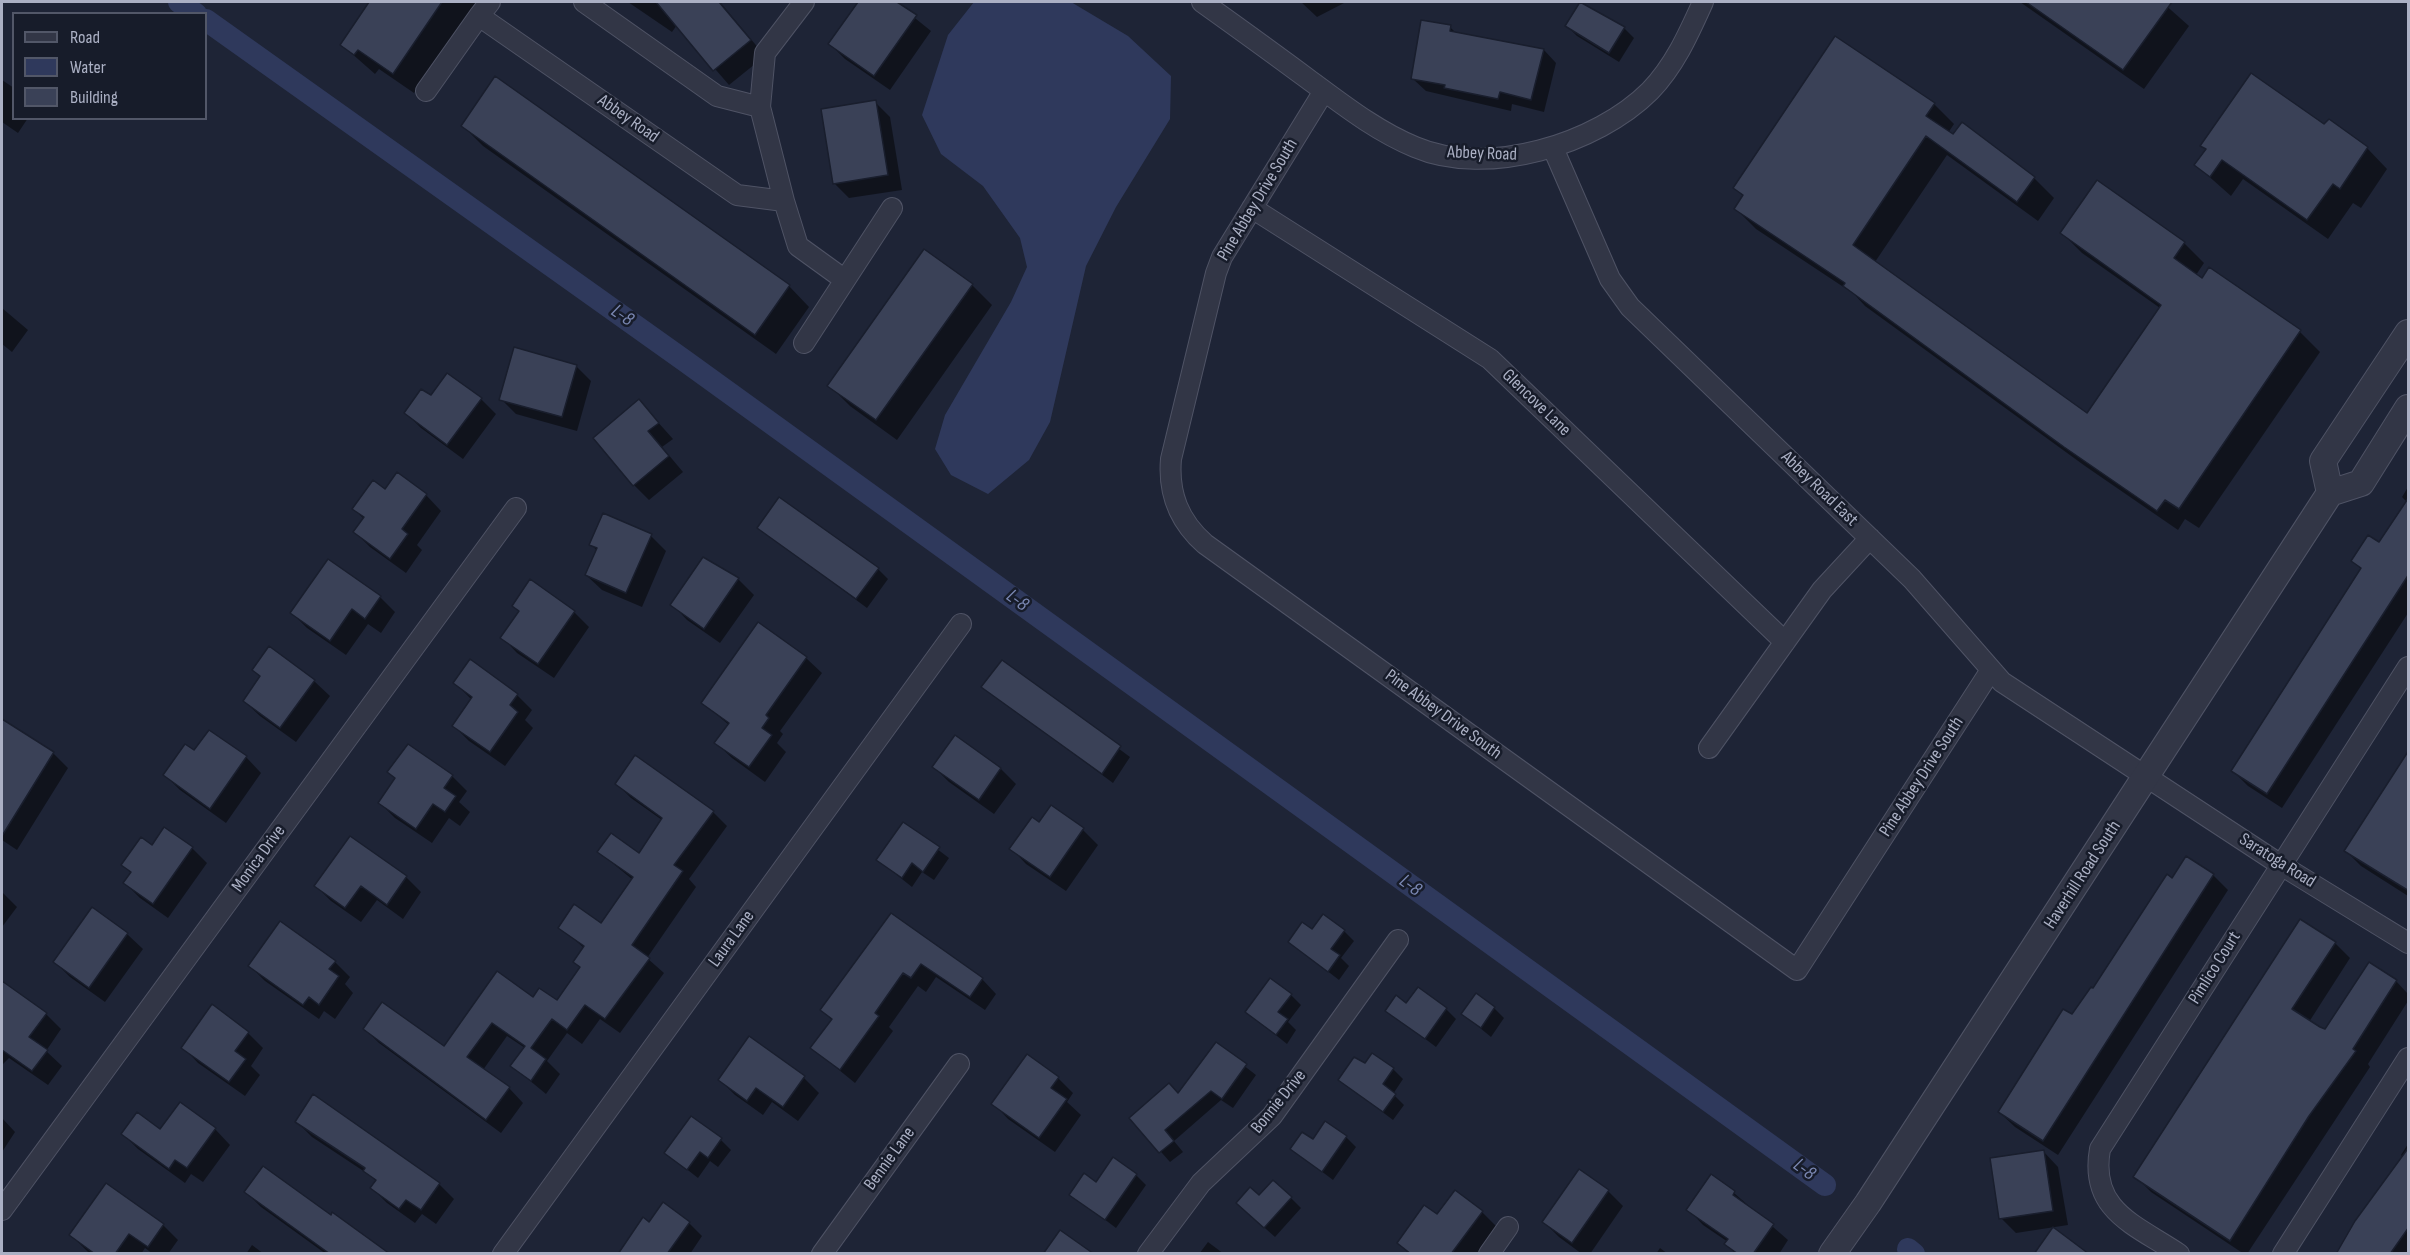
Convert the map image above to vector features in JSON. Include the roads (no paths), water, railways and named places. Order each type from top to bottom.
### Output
[{"type":"street","points":[[584,2],[717,96],[760,107]]},
{"type":"street","points":[[804,2],[765,53],[760,107],[798,246],[845,280]]},
{"type":"street","name":"Abbey Road","points":[[1202,2],[1380,131],[1417,148],[1457,157],[1494,158],[1527,155],[1553,148],[1594,130],[1625,112],[1650,91],[1671,66],[1703,2]]},
{"type":"street","name":"Abbey Road","points":[[426,91],[484,9],[737,195],[784,201]]},
{"type":"street","name":"Pine Abbey Drive South","points":[[1324,91],[1252,208],[1216,273],[1171,459],[1171,491],[1183,520],[1205,544],[1797,970],[1991,670]]},
{"type":"street","name":"Abbey Road East","points":[[1553,148],[1610,279],[1630,307],[1912,579],[1991,670],[2016,693],[2147,777]]},
{"type":"street","points":[[804,344],[892,208]]},
{"type":"street","name":"Glencove Lane","points":[[1252,208],[1484,354],[1785,642]]},
{"type":"street","points":[[2409,333],[2323,461],[2330,493],[2361,483],[2409,408]]},
{"type":"street","name":"Haverhill Road South","points":[[1832,1254],[1869,1203],[2330,493]]},
{"type":"street","name":"Monica Drive","points":[[2,1210],[516,508]]},
{"type":"street","points":[[1709,748],[1828,584],[1870,538]]},
{"type":"street","name":"Laura Lane","points":[[503,1254],[961,624]]},
{"type":"street","name":"Pimlico Court","points":[[2180,1254],[2112,1209],[2099,1181],[2100,1149],[2409,667]]},
{"type":"street","name":"Saratoga Road","points":[[2147,777],[2281,865],[2409,943]]},
{"type":"street","name":"Bonnie Drive","points":[[1148,1254],[1201,1183],[1272,1116],[1398,940]]},
{"type":"street","points":[[2283,1254],[2409,1058]]},
{"type":"street","name":"Bennie Lane","points":[[822,1254],[959,1064]]},
{"type":"street","points":[[1489,1254],[1508,1227]]},
{"type":"water","points":[[974,2],[1071,2],[1128,36],[1171,76],[1170,119],[1116,207],[1086,266],[1050,422],[1029,460],[988,494],[951,475],[935,449],[945,415],[1011,302],[1027,267],[1020,238],[983,186],[941,154],[922,115],[948,35]]},
{"type":"waterway","name":"L-8","points":[[179,2],[193,12]]},
{"type":"waterway","name":"L-8","points":[[207,21],[685,361],[1825,1185]]},
{"type":"waterway","name":"L-8","points":[[1908,1249],[1914,1254]]}]
